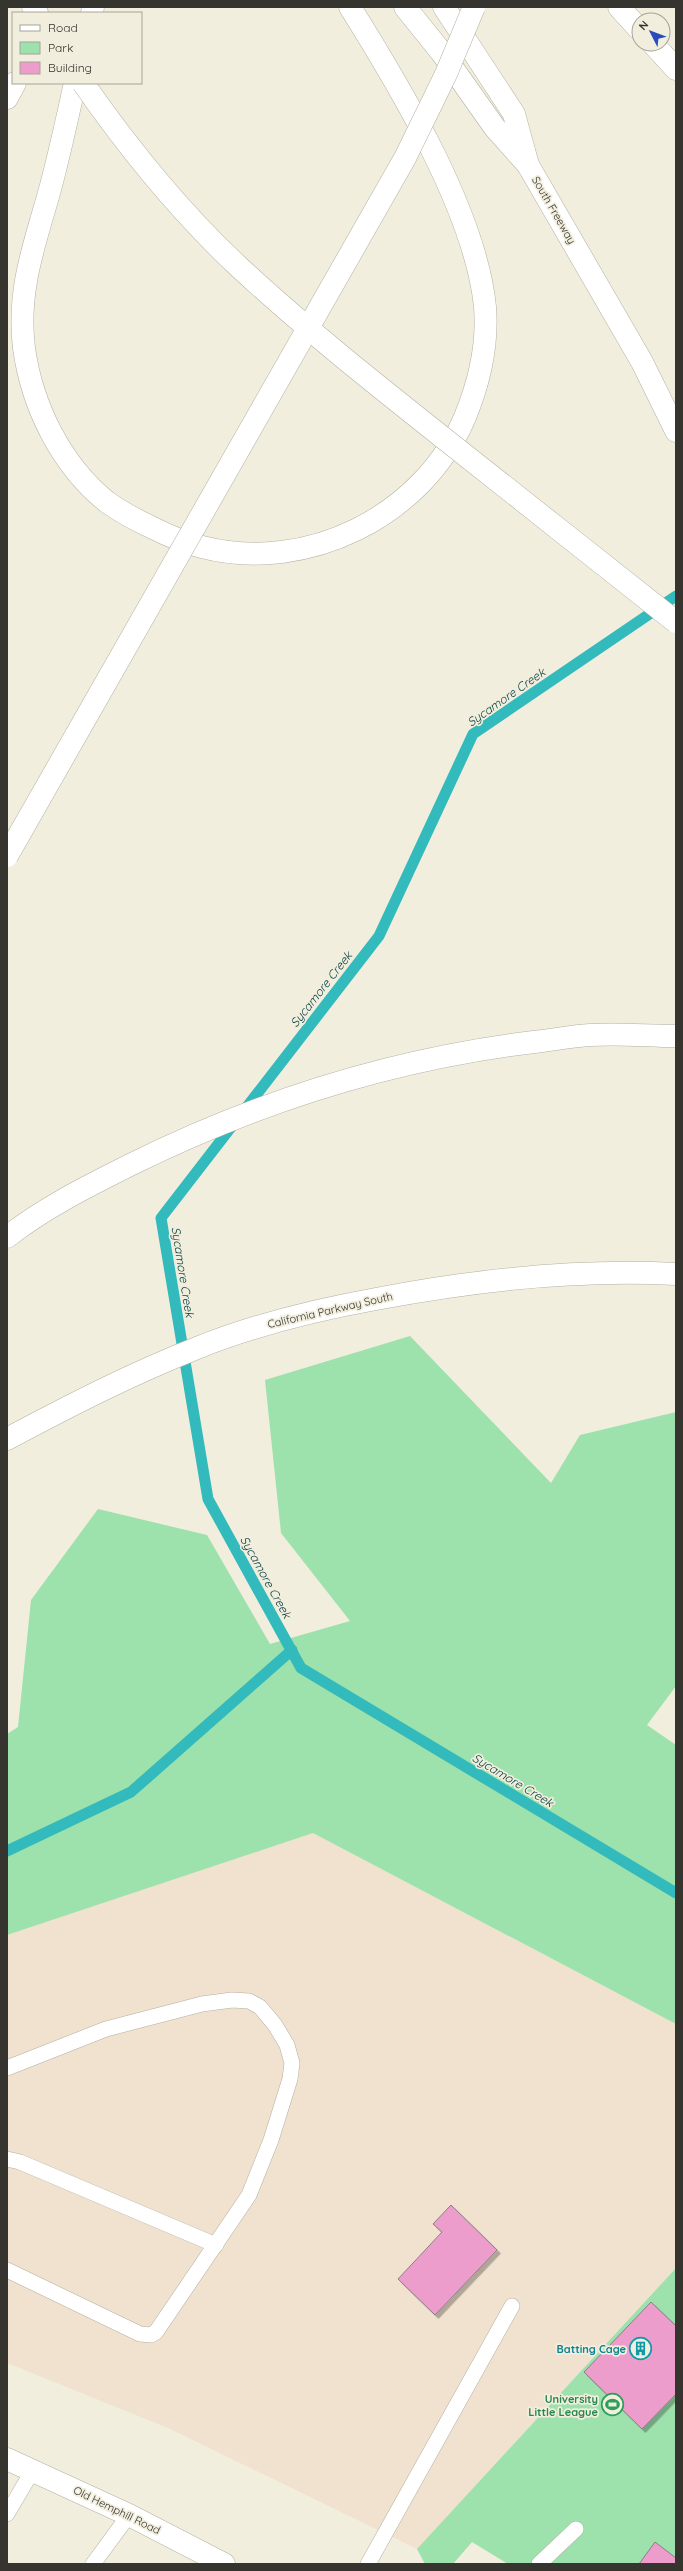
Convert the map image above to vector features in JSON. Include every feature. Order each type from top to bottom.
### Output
[{"type":"main road","points":[[75,84],[50,191],[26,269],[23,309],[24,346],[31,383],[44,418],[62,452],[83,479],[109,503],[142,523],[182,541],[204,548],[262,553],[294,550],[332,541],[365,527],[391,511],[438,464],[458,433],[470,403],[479,372],[484,340],[485,309],[480,275],[457,207],[436,160],[392,77],[350,7]]},
{"type":"main road","name":"South Freeway","points":[[405,7],[442,53],[495,128],[528,165],[642,362],[676,431]]},
{"type":"main road","points":[[444,7],[514,114],[528,165]]},
{"type":"main road","points":[[7,856],[405,158],[446,74],[474,7]]},
{"type":"main road","points":[[619,7],[631,20]]},
{"type":"main road","points":[[660,52],[676,69]]},
{"type":"main road","points":[[7,98],[14,84]]},
{"type":"main road","points":[[84,84],[157,179],[186,213],[244,272],[298,320],[382,390],[676,622]]},
{"type":"main road","points":[[7,1237],[92,1183],[187,1136],[272,1104],[352,1079],[440,1055],[522,1043],[591,1035],[676,1036]]},
{"type":"main road","name":"California Parkway South","points":[[7,1439],[119,1381],[198,1347],[270,1323],[351,1303],[501,1278],[641,1272],[676,1274]]},
{"type":"main road","name":"Old Hemphill Road","points":[[7,2459],[129,2514],[224,2564]]},
{"type":"lane","points":[[7,2068],[106,2029],[202,2004],[240,2000],[260,2007],[275,2025],[287,2045],[292,2063],[290,2079],[271,2140],[249,2195],[162,2325],[151,2336],[140,2334],[7,2270]]},
{"type":"lane","points":[[7,2160],[20,2162],[216,2244]]},
{"type":"lane","points":[[368,2564],[512,2306]]},
{"type":"lane","points":[[7,2514],[33,2470]]},
{"type":"lane","points":[[93,2564],[129,2514]]},
{"type":"lane","points":[[539,2564],[576,2529]]},
{"type":"shaded area","points":[[313,1833],[676,2024],[676,2268],[417,2549],[168,2428],[7,2363],[7,1935]]},
{"type":"green space","points":[[410,1336],[551,1483],[580,1435],[676,1412],[676,1686],[647,1725],[676,1745],[676,2024],[313,1833],[7,1935],[7,1734],[18,1727],[31,1600],[98,1509],[207,1535],[270,1644],[350,1621],[281,1533],[265,1380]]},
{"type":"green space","name":"University Little League","points":[[676,2268],[676,2564],[508,2564],[472,2542],[453,2564],[425,2564],[417,2549]]},
{"type":"building","points":[[451,2205],[497,2250],[435,2315],[398,2279],[442,2232],[433,2224]]},
{"type":"building","name":"Batting Cage","points":[[651,2302],[676,2326],[676,2394],[642,2429],[584,2372]]},
{"type":"building","points":[[655,2542],[676,2558],[676,2564],[639,2564]]},
{"type":"waterway","name":"Sycamore Creek","points":[[676,596],[473,734],[379,936],[161,1218],[208,1499],[301,1668],[676,1893]]},
{"type":"waterway","points":[[7,1851],[131,1792],[292,1650]]},
{"type":"place","name":"Batting Cage","points":[[641,2349]]},
{"type":"place","name":"University Little League","points":[[613,2405]]}]
